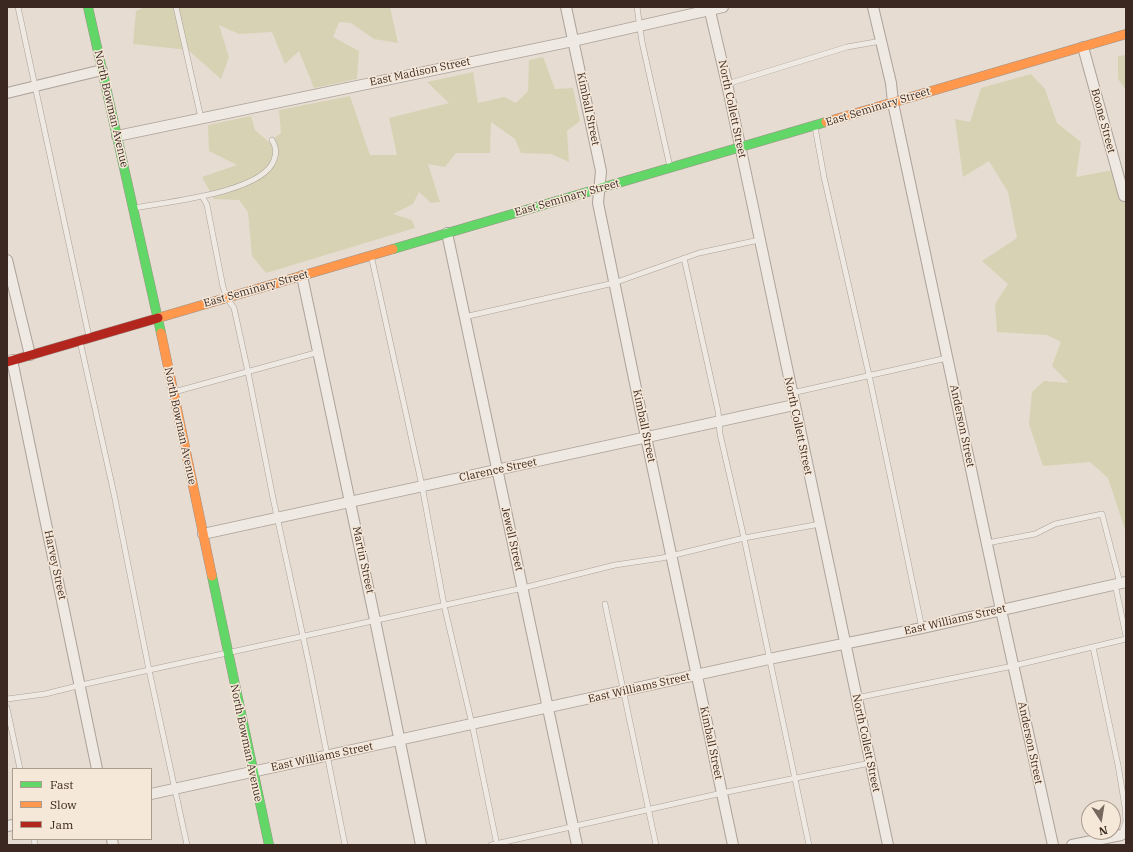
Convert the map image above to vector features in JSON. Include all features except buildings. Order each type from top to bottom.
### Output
[{"type":"street","name":"North Bowman Avenue","points":[[88,7],[158,318],[268,845]]},
{"type":"street","name":"Kimball Street","points":[[566,7],[601,171],[598,203],[733,845]]},
{"type":"street","name":"East Madison Street","points":[[117,136],[573,41],[723,7]]},
{"type":"street","name":"Anderson Street","points":[[873,7],[891,83],[893,103],[986,543],[1053,845]]},
{"type":"street","name":"North Collett Street","points":[[709,9],[727,84],[791,393],[888,845]]},
{"type":"street","name":"East Seminary Street","points":[[10,361],[1126,34]]},
{"type":"street","name":"Boone Street","points":[[1083,47],[1124,196]]},
{"type":"street","points":[[7,93],[102,70]]},
{"type":"street","name":"Jewell Street","points":[[447,233],[577,845]]},
{"type":"street","points":[[7,260],[30,355]]},
{"type":"street","name":"Martin Street","points":[[302,276],[421,845]]},
{"type":"street","name":"Harvey Street","points":[[10,361],[81,685],[97,768]]},
{"type":"street","name":"Clarence Street","points":[[203,534],[794,405]]},
{"type":"street","name":"East Williams Street","points":[[152,794],[769,659],[922,628],[1120,583]]},
{"type":"street","points":[[1072,845],[1096,840]]},
{"type":"lane","points":[[18,7],[89,338]]},
{"type":"lane","points":[[176,7],[201,118]]},
{"type":"lane","points":[[637,7],[642,42],[670,168]]},
{"type":"lane","points":[[727,84],[847,48],[881,41]]},
{"type":"lane","points":[[815,126],[824,177],[869,375],[922,628]]},
{"type":"lane","points":[[133,208],[202,196],[240,185],[257,178],[267,172],[273,164],[276,156],[276,146],[272,140]]},
{"type":"lane","points":[[202,196],[207,206],[223,287],[227,298],[234,308],[345,845]]},
{"type":"lane","points":[[464,317],[614,283],[699,253],[759,240]]},
{"type":"lane","points":[[371,255],[422,486],[444,605],[472,724],[497,844]]},
{"type":"lane","points":[[684,258],[720,421],[720,434],[744,538],[809,845]]},
{"type":"lane","points":[[80,341],[114,494],[149,670],[187,845]]},
{"type":"lane","points":[[173,392],[319,352]]},
{"type":"lane","points":[[791,393],[947,358]]},
{"type":"lane","points":[[856,698],[1013,666],[1093,647],[1126,637],[1120,583],[1102,514],[1055,524],[1035,534],[986,543]]},
{"type":"lane","points":[[7,699],[45,694],[227,652],[523,588],[615,565],[672,556],[744,538],[820,524]]},
{"type":"lane","points":[[604,604],[656,845]]},
{"type":"lane","points":[[1093,647],[1118,765],[1125,807],[1126,822],[1121,835]]},
{"type":"lane","points":[[7,708],[20,768]]},
{"type":"lane","points":[[491,845],[870,763]]},
{"type":"shaded area","points":[[145,7],[390,7],[398,43],[374,39],[351,23],[339,22],[333,37],[359,51],[357,79],[314,88],[299,51],[285,64],[272,32],[239,34],[219,25],[229,57],[221,79],[188,50],[133,44],[136,11]]},
{"type":"shaded area","points":[[1126,55],[1126,90],[1118,79],[1118,56]]},
{"type":"shaded area","points":[[543,57],[555,89],[573,88],[580,121],[567,131],[569,162],[551,154],[521,153],[515,139],[491,122],[490,153],[456,153],[445,167],[428,164],[440,202],[431,203],[419,192],[413,204],[393,214],[412,220],[415,228],[266,273],[252,256],[248,212],[239,200],[214,199],[202,177],[237,165],[209,151],[208,125],[251,116],[255,130],[269,142],[281,133],[279,110],[350,96],[370,155],[397,155],[389,118],[449,103],[427,82],[473,72],[478,103],[504,97],[516,103],[528,91],[529,60]]},
{"type":"shaded area","points":[[1031,74],[1045,89],[1057,123],[1081,142],[1076,177],[1113,170],[1126,199],[1126,533],[1108,478],[1090,462],[1043,466],[1029,424],[1032,392],[1044,381],[1069,383],[1052,366],[1061,342],[1047,335],[997,332],[995,304],[1008,284],[982,261],[1017,238],[1008,192],[989,161],[963,177],[955,119],[970,122],[981,88]]},
{"type":"traffic: fast","points":[[88,7],[161,333]]},
{"type":"traffic: fast","points":[[393,249],[826,122]]},
{"type":"traffic: fast","points":[[212,576],[269,845]]},
{"type":"traffic: slow","points":[[826,122],[1126,34]]},
{"type":"traffic: slow","points":[[158,318],[393,249]]},
{"type":"traffic: slow","points":[[161,333],[212,576]]},
{"type":"traffic: jam","points":[[7,362],[158,318]]}]
